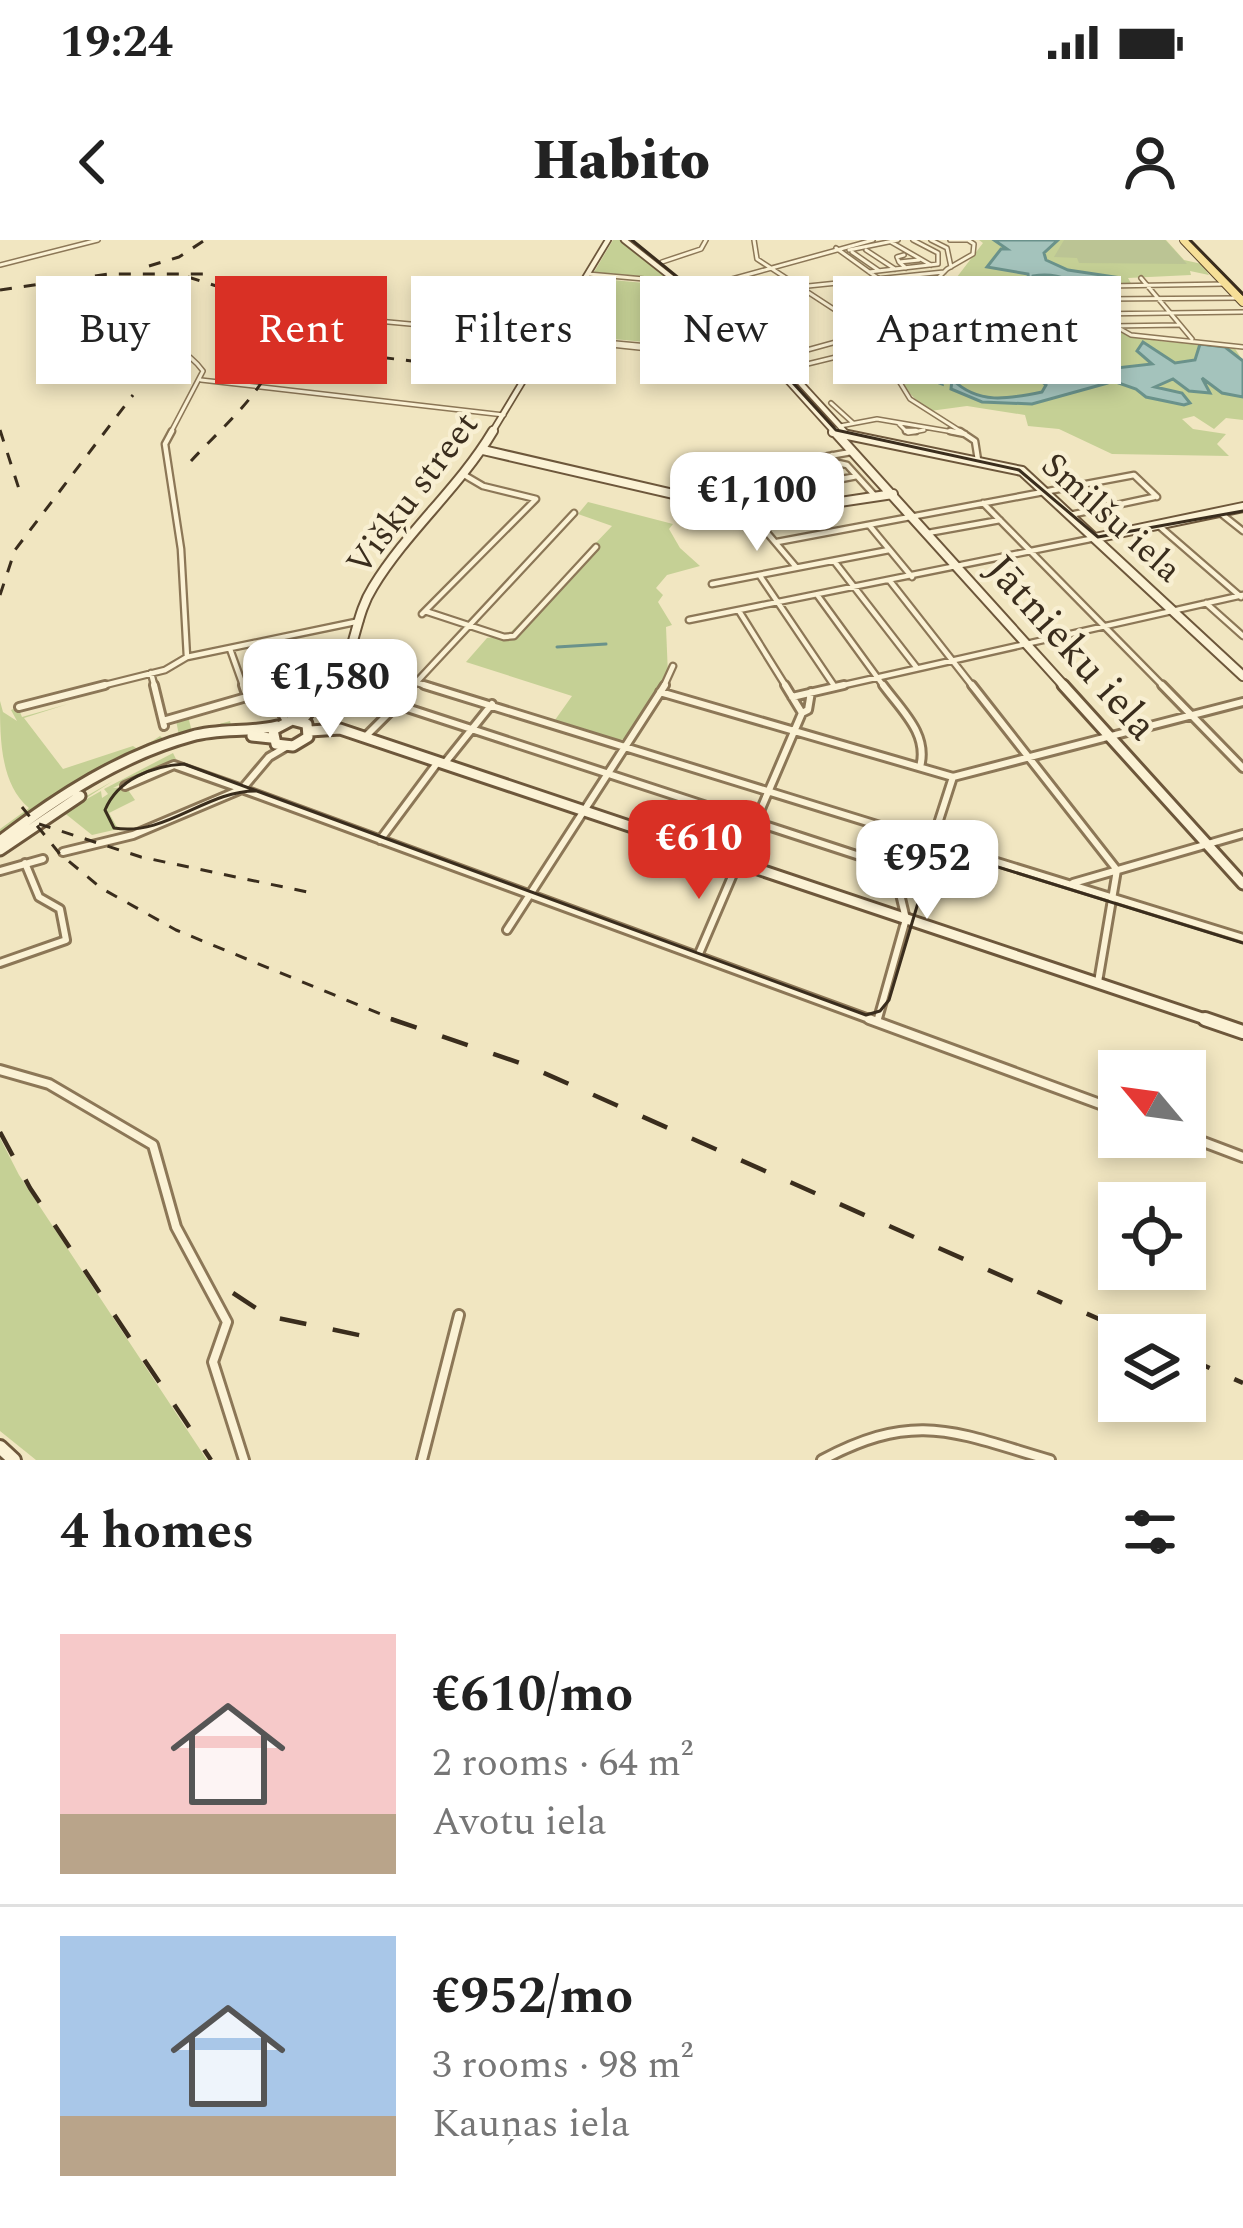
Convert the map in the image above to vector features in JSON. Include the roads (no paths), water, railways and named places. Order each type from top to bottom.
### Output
[{"type":"main road","points":[[1184,240],[1240,297]]},
{"type":"street","points":[[0,265],[98,240]]},
{"type":"street","name":"Višķu street","points":[[588,275],[608,240]]},
{"type":"street","name":"Jātnieku iela","points":[[628,240],[675,276]]},
{"type":"street","name":"Jātnieku iela","points":[[628,240],[673,276]]},
{"type":"street","points":[[662,262],[701,249],[706,240]]},
{"type":"street","points":[[754,240],[757,259],[781,276]]},
{"type":"street","points":[[847,248],[873,240]]},
{"type":"street","points":[[914,240],[938,253],[934,276]]},
{"type":"street","points":[[931,240],[947,248]]},
{"type":"street","points":[[836,248],[874,273],[939,270],[974,251],[968,240],[947,248]]},
{"type":"street","points":[[735,276],[773,271],[836,248],[895,241],[939,270]]},
{"type":"street","points":[[847,248],[877,276]]},
{"type":"street","points":[[863,248],[896,269]]},
{"type":"street","points":[[947,248],[951,267]]},
{"type":"street","points":[[907,268],[899,257],[922,259]]},
{"type":"street","points":[[809,285],[896,269],[939,270]]},
{"type":"street","points":[[588,275],[640,279]]},
{"type":"street","points":[[1141,278],[1192,339]]},
{"type":"street","points":[[1226,284],[1109,285],[1102,292],[1104,299],[1240,297]]},
{"type":"street","points":[[1121,314],[1243,312]]},
{"type":"street","points":[[1121,326],[1179,325]]},
{"type":"street","points":[[1121,331],[1145,339],[1192,339],[1243,347]]},
{"type":"street","points":[[187,657],[181,549],[165,444],[200,380],[202,368],[191,360]]},
{"type":"street","points":[[200,380],[505,415]]},
{"type":"street","name":"Višķu street","points":[[302,721],[347,668],[374,584],[466,476],[523,384]]},
{"type":"street","name":"Jātnieku iela","points":[[795,384],[836,429]]},
{"type":"street","name":"Jātnieku iela","points":[[800,384],[1025,644],[1243,884]]},
{"type":"street","points":[[901,384],[910,399],[975,441],[978,460]]},
{"type":"street","points":[[834,405],[854,425],[877,418],[898,423],[908,433],[928,429],[965,434]]},
{"type":"street","name":"Jātnieku iela","points":[[853,449],[854,425]]},
{"type":"street","name":"Smilšu iela","points":[[836,429],[854,425],[1022,470],[1243,676]]},
{"type":"street","points":[[853,449],[754,470],[775,495],[857,476]]},
{"type":"street","points":[[483,450],[760,514],[893,494]]},
{"type":"street","points":[[832,455],[848,478]]},
{"type":"street","points":[[789,464],[799,472],[847,465],[876,497]]},
{"type":"street","points":[[777,466],[795,488]]},
{"type":"street","points":[[777,542],[1134,475],[1157,497],[1070,514]]},
{"type":"street","points":[[466,476],[483,486],[536,499],[424,612],[503,637],[518,634],[596,547]]},
{"type":"street","points":[[983,503],[1243,768]]},
{"type":"street","points":[[689,620],[1243,507]]},
{"type":"street","points":[[1219,512],[1243,532]]},
{"type":"street","points":[[365,737],[400,705],[413,682],[574,513]]},
{"type":"street","points":[[760,514],[763,528],[796,567]]},
{"type":"street","points":[[928,533],[1000,520]]},
{"type":"street","points":[[869,525],[912,577]]},
{"type":"street","points":[[1158,525],[1242,596]]},
{"type":"street","points":[[712,584],[890,550]]},
{"type":"street","points":[[834,561],[917,668]]},
{"type":"street","points":[[759,575],[835,687]]},
{"type":"street","points":[[890,581],[1117,870],[1098,982]]},
{"type":"street","points":[[818,596],[920,736],[925,748],[920,767]]},
{"type":"street","points":[[792,697],[1242,596]]},
{"type":"street","points":[[1206,603],[1243,636]]},
{"type":"street","points":[[698,956],[802,713],[739,611]]},
{"type":"street","points":[[19,707],[152,673],[187,657],[360,621]]},
{"type":"street","points":[[230,649],[242,687],[279,710],[281,723],[269,757]]},
{"type":"street","points":[[1228,662],[1243,658]]},
{"type":"street","points":[[507,930],[582,810],[610,775],[673,666]]},
{"type":"street","points":[[152,673],[163,724],[250,696]]},
{"type":"street","points":[[413,682],[1243,938]]},
{"type":"street","points":[[660,692],[953,777],[1243,702]]},
{"type":"street","points":[[802,713],[808,710],[812,692]]},
{"type":"street","points":[[380,839],[492,704]]},
{"type":"street","points":[[400,705],[884,863],[904,862]]},
{"type":"street","points":[[0,845],[63,798],[168,744],[215,731],[302,721],[310,731]]},
{"type":"street","points":[[63,852],[133,835],[242,789],[269,757],[302,742],[310,731],[331,727],[1243,1032]]},
{"type":"street","points":[[0,845],[56,809],[168,750],[218,737],[272,740],[286,747]]},
{"type":"street","points":[[125,786],[179,766],[1098,1103]]},
{"type":"street","points":[[934,839],[953,777]]},
{"type":"street","points":[[877,1022],[906,919],[900,894],[905,850],[895,831]]},
{"type":"street","points":[[1070,884],[1243,834]]},
{"type":"street","points":[[654,864],[668,839]]},
{"type":"street","points":[[905,850],[920,839]]},
{"type":"street","points":[[0,871],[43,859]]},
{"type":"street","points":[[0,963],[66,940],[60,909],[39,897],[25,863]]},
{"type":"street","points":[[0,1070],[49,1084],[141,1133],[153,1145],[176,1227],[227,1322],[213,1362],[244,1460]]},
{"type":"street","points":[[1206,1143],[1243,1156]]},
{"type":"street","points":[[422,1460],[459,1315]]},
{"type":"street","points":[[822,1460],[890,1430],[973,1439],[1050,1460]]},
{"type":"street","points":[[0,1447],[14,1460]]},
{"type":"water","points":[[994,240],[1058,240],[1044,253],[1046,260],[1068,270],[1108,276],[1028,276],[987,267],[1001,249],[1007,249]]},
{"type":"water","points":[[1143,342],[1175,363],[1195,360],[1200,344],[1225,347],[1243,361],[1243,397],[1222,393],[1202,378],[1210,393],[1189,391],[1173,379],[1155,387],[1182,393],[1190,403],[1184,405],[1146,397],[1121,384],[1121,368],[1152,364],[1137,351]]},
{"type":"water","points":[[952,384],[958,384],[972,393],[1005,398],[1042,392],[1046,385],[1104,384],[1032,404],[982,402],[951,389]]},
{"type":"waterway","points":[[557,647],[606,644]]},
{"type":"tram line","points":[[632,240],[751,337],[836,430],[1019,470],[1098,537],[1243,511]]},
{"type":"tram line","points":[[1190,240],[1243,294]]},
{"type":"tram line","points":[[184,764],[257,791],[220,798],[169,820],[133,829],[114,828],[105,810],[127,782],[148,771],[184,764]]},
{"type":"tram line","points":[[257,791],[866,1015],[880,1011],[889,1000],[929,866],[940,849],[1243,943]]},
{"type":"railway","points":[[149,266],[179,257],[205,240]]},
{"type":"railway","points":[[0,290],[108,274],[203,274]]},
{"type":"railway","points":[[191,278],[215,286]]},
{"type":"railway","points":[[387,358],[411,361]]},
{"type":"railway","points":[[191,461],[260,384]]},
{"type":"railway","points":[[0,595],[15,550],[133,395]]},
{"type":"railway","points":[[0,430],[19,489]]},
{"type":"railway","points":[[22,807],[59,853],[101,888],[176,930],[400,1022]]},
{"type":"railway","points":[[39,824],[141,857],[312,893]]},
{"type":"railway","points":[[391,1019],[526,1065],[1098,1319]]},
{"type":"railway","points":[[0,1132],[30,1188],[211,1460]]},
{"type":"railway","points":[[233,1293],[268,1316],[373,1338]]},
{"type":"railway","points":[[1206,1366],[1243,1383]]}]
